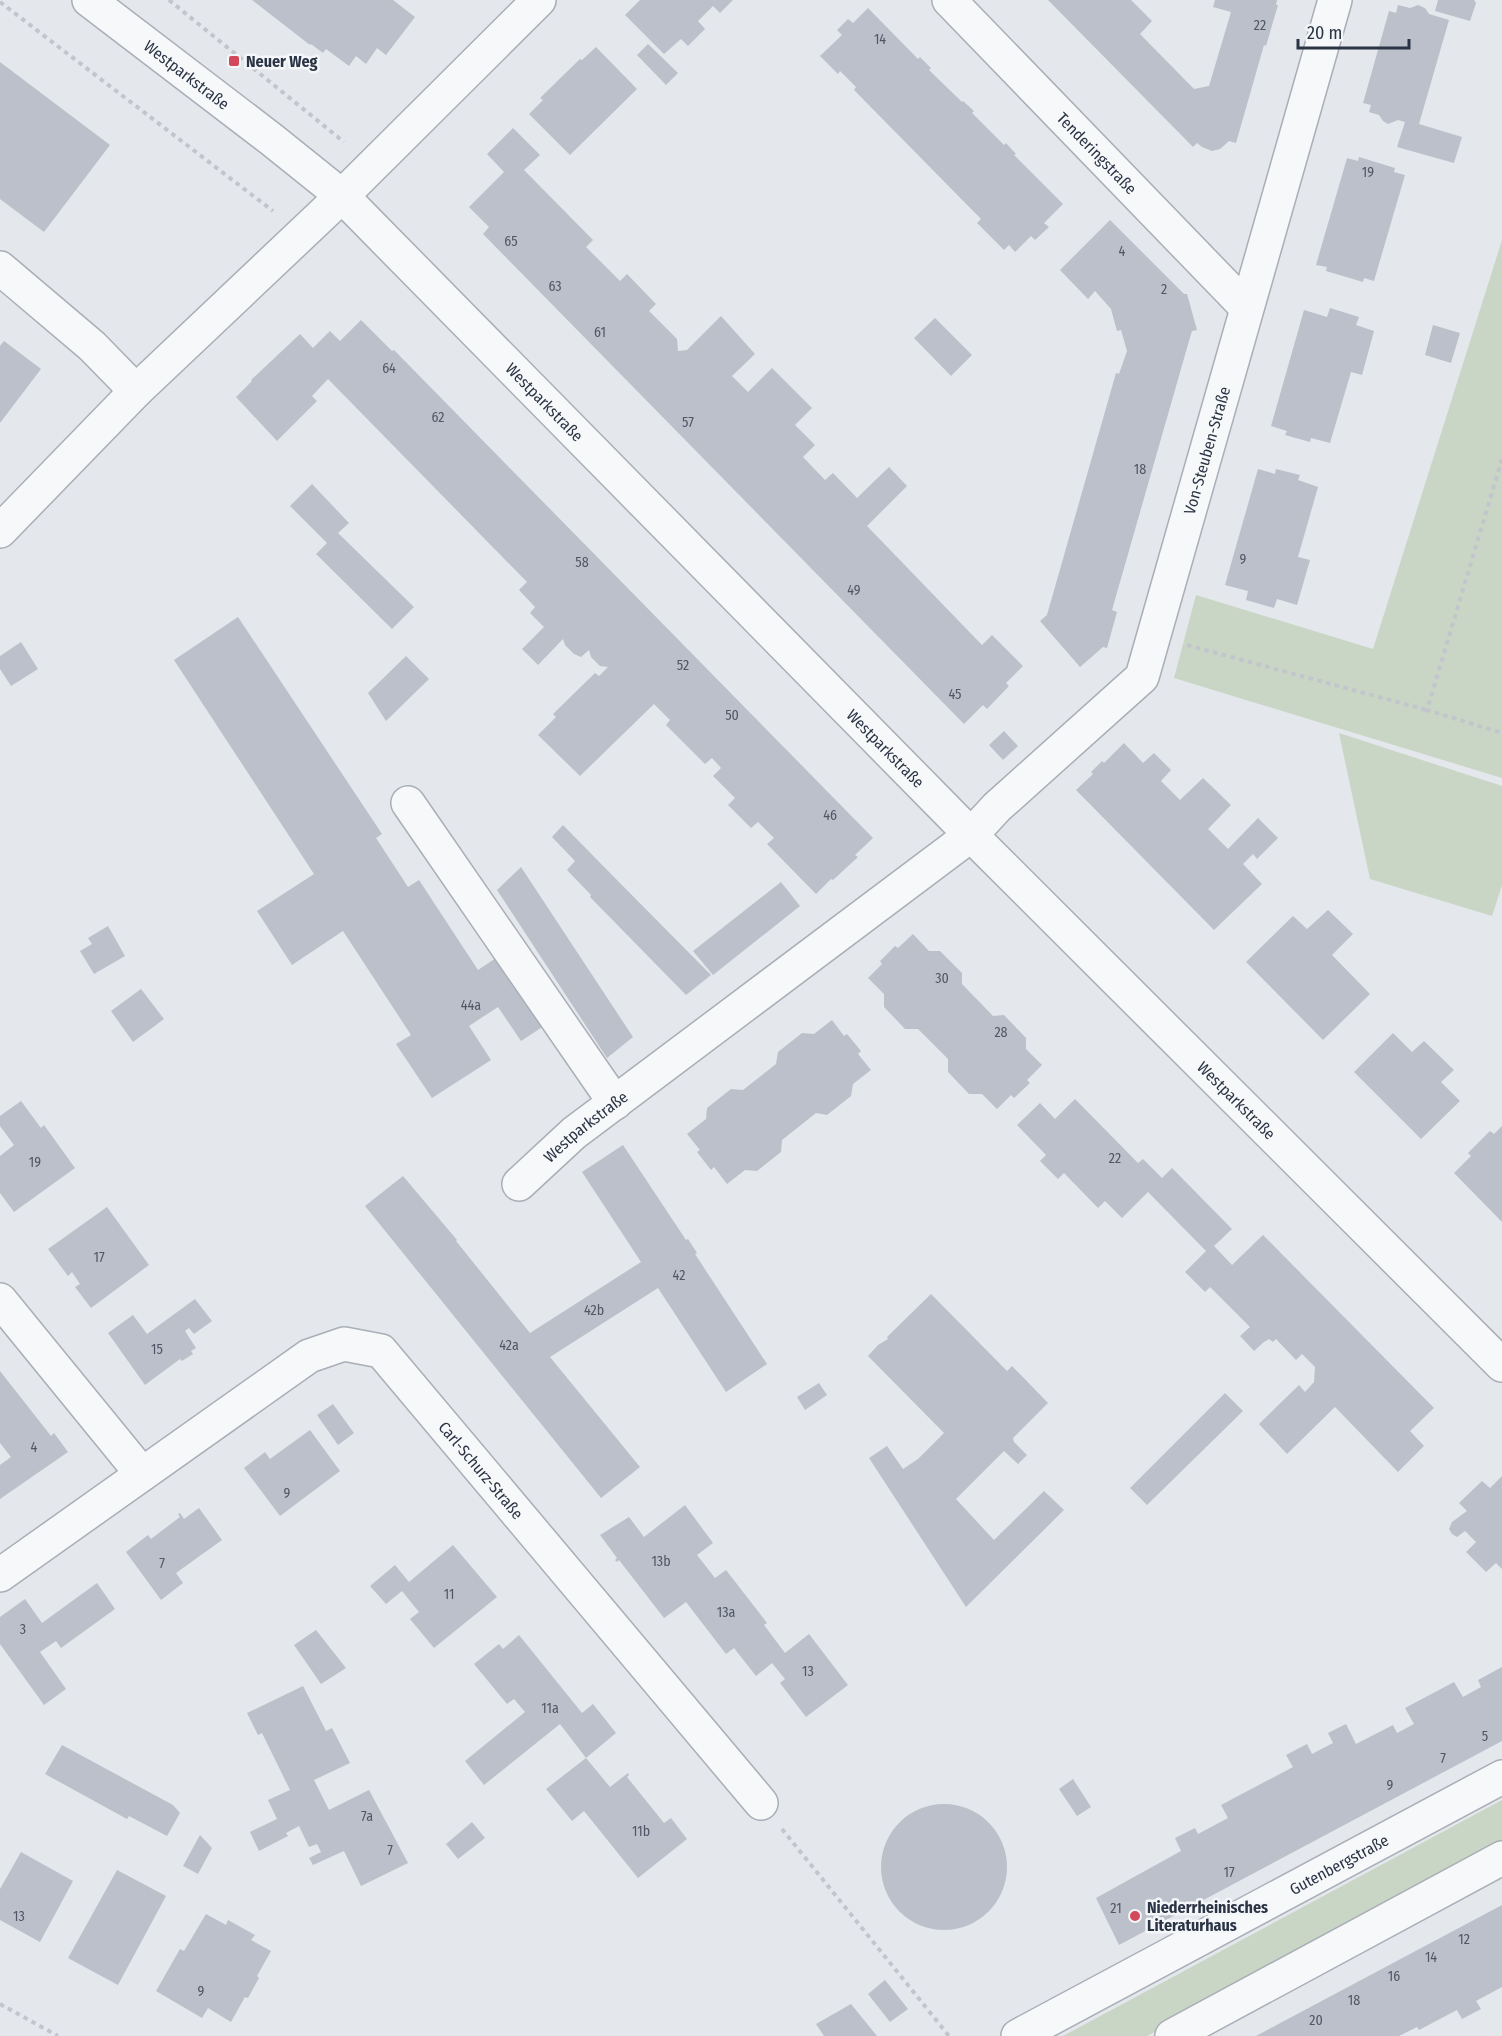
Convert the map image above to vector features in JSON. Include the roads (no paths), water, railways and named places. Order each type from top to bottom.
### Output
[{"type":"street","name":"Westparkstraße","points":[[89,0],[342,196],[971,835],[1502,1365]]},
{"type":"street","points":[[0,531],[136,391],[342,196],[539,0]]},
{"type":"street","name":"Tenderingstraße","points":[[949,0],[1246,307]]},
{"type":"street","name":"Von-Steuben-Straße","points":[[971,835],[997,807],[1142,677],[1335,0]]},
{"type":"street","points":[[0,268],[92,346],[136,391]]},
{"type":"street","points":[[408,803],[615,1102]]},
{"type":"street","name":"Westparkstraße","points":[[519,1184],[574,1133],[971,835]]},
{"type":"street","points":[[0,1300],[142,1474]]},
{"type":"street","name":"Carl-Schurz-Straße","points":[[0,1575],[309,1356],[344,1344],[381,1351],[761,1803]]},
{"type":"street","name":"Gutenbergstraße","points":[[1017,2036],[1502,1777]]},
{"type":"street","points":[[1172,2036],[1502,1858]]},
{"type":"place","name":"Neuer Weg","points":[[234,61]]},
{"type":"place","name":"Niederrheinisches Literaturhaus","points":[[1135,1916]]}]
